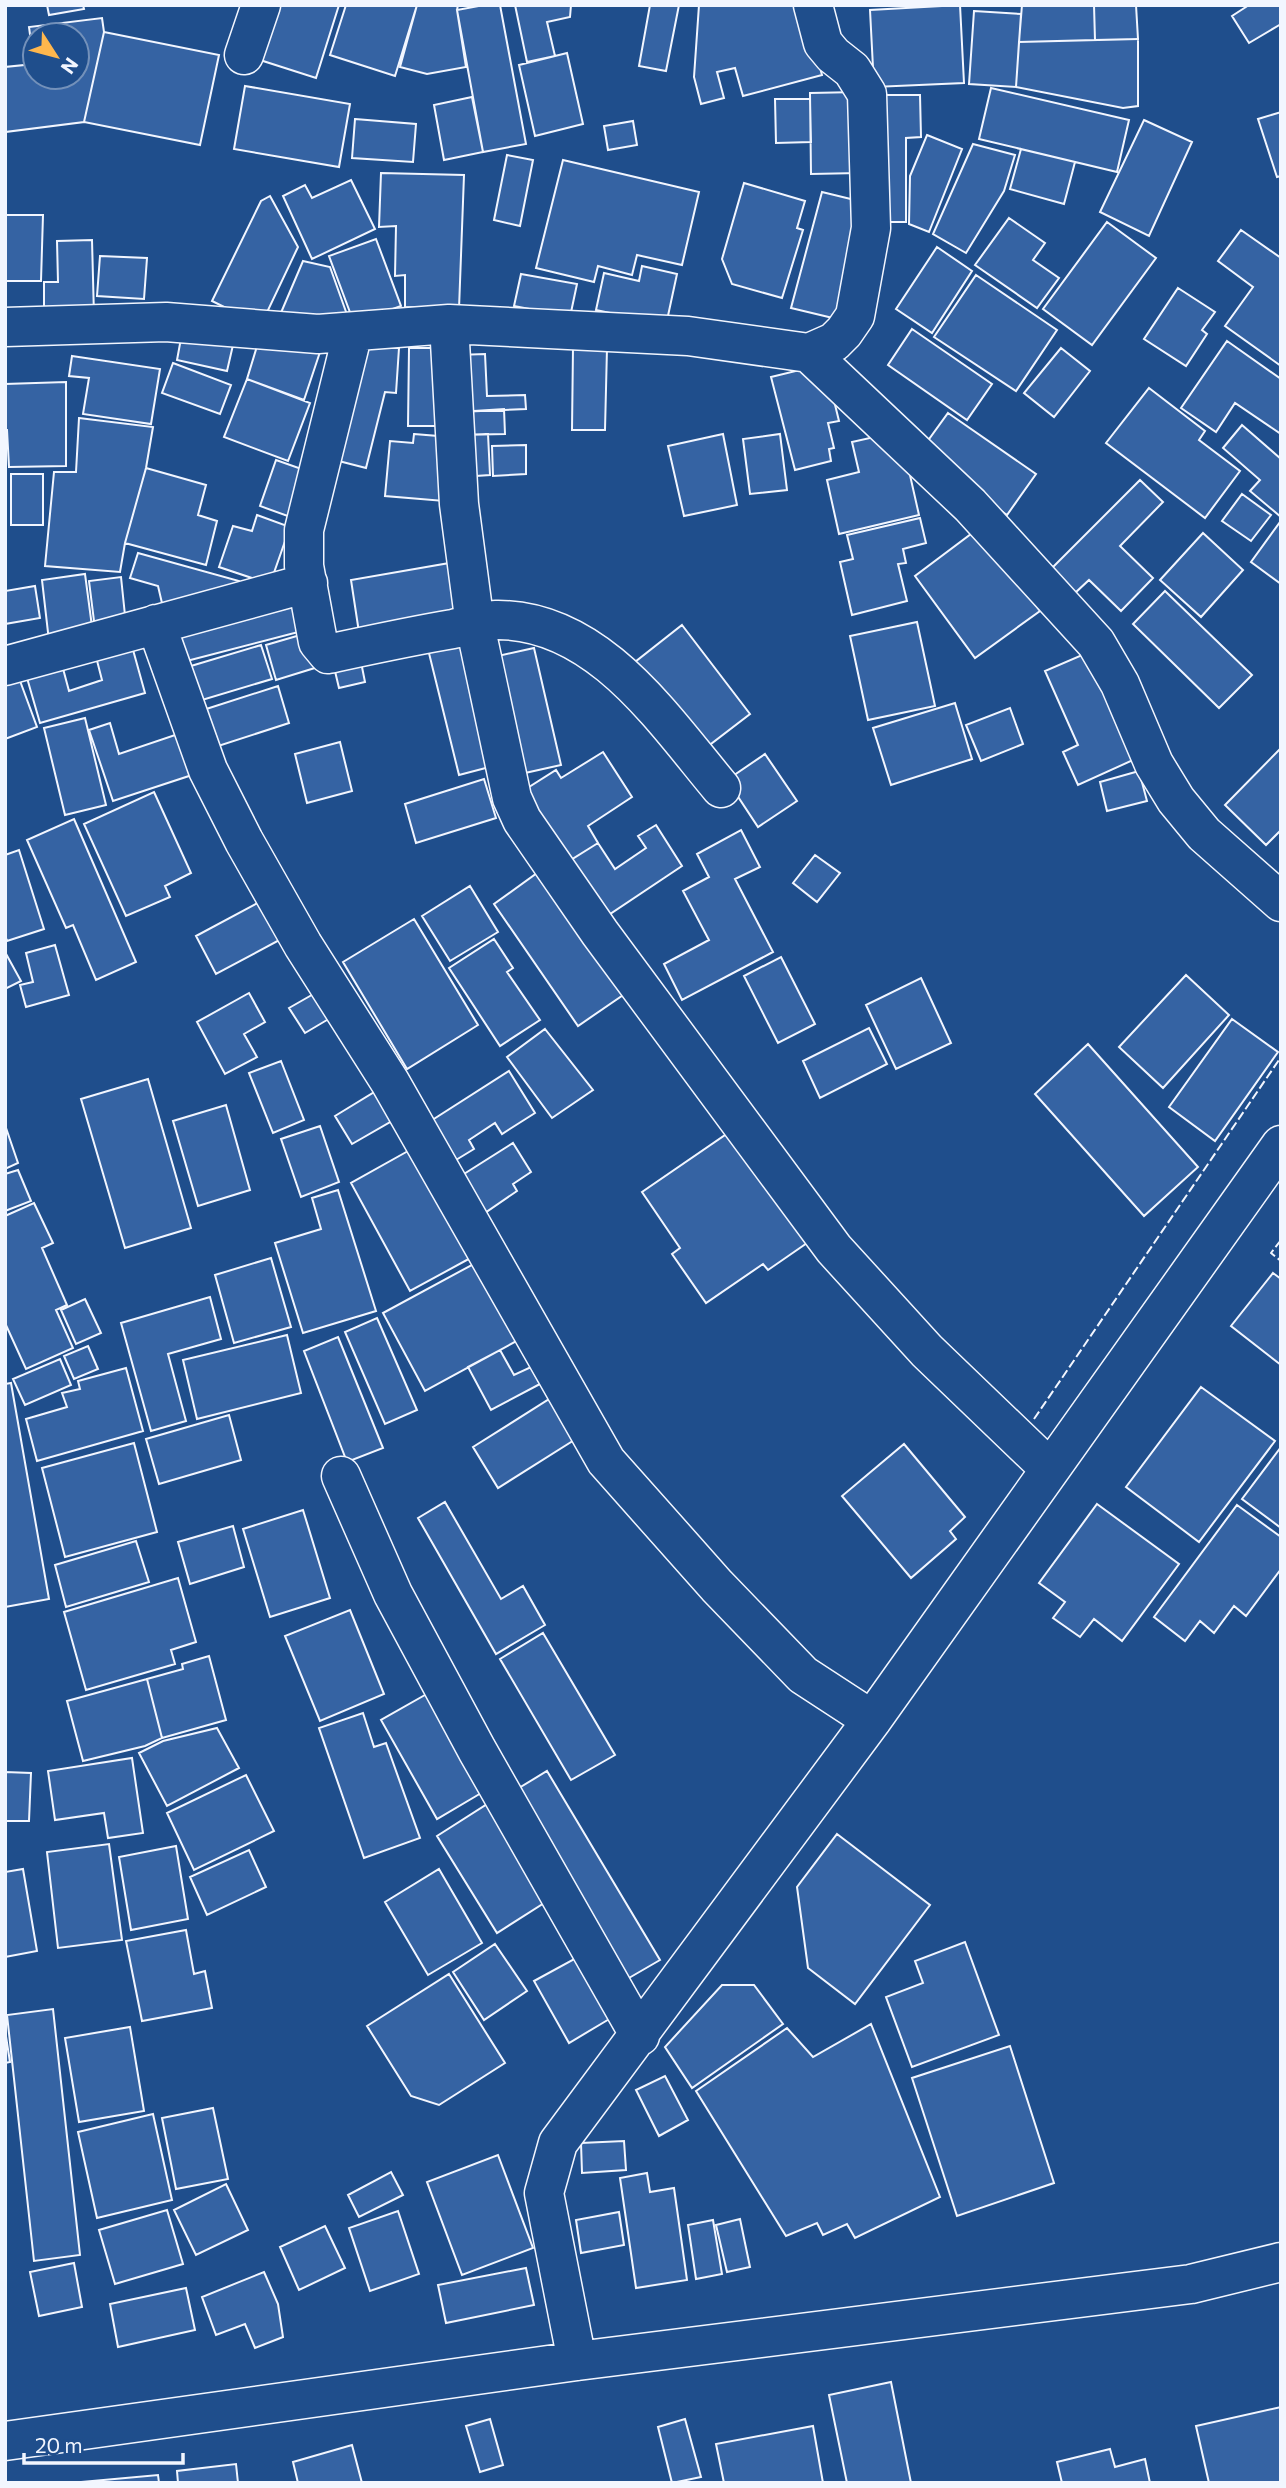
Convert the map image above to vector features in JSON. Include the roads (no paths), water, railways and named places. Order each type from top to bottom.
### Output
[{"type":"street","points":[[244,55],[261,5]]},
{"type":"street","points":[[5,327],[166,322],[318,334],[449,324],[688,336],[809,354],[834,342],[855,316],[871,228],[867,94],[852,70],[833,55],[824,43],[813,5]]},
{"type":"street","points":[[449,324],[459,504],[475,625],[512,798],[522,820],[600,933],[834,1249],[927,1351],[1050,1469]]},
{"type":"street","points":[[353,332],[304,530],[304,566],[318,642],[328,654],[492,620],[521,622],[554,632],[585,646],[636,690],[721,788]]},
{"type":"street","points":[[809,354],[970,505],[1096,643],[1119,684],[1154,764],[1176,800],[1204,834],[1281,902]]},
{"type":"street","points":[[5,666],[308,583]]},
{"type":"street","points":[[156,624],[208,771],[244,841],[303,945],[390,1082],[606,1461],[717,1586],[803,1675],[872,1720]]},
{"type":"street","points":[[577,2361],[544,2193],[558,2143],[872,1720],[1281,1145]]},
{"type":"street","points":[[341,1476],[393,1594],[477,1750],[640,2036]]},
{"type":"street","points":[[5,2441],[577,2361],[1191,2284],[1281,2262]]}]
